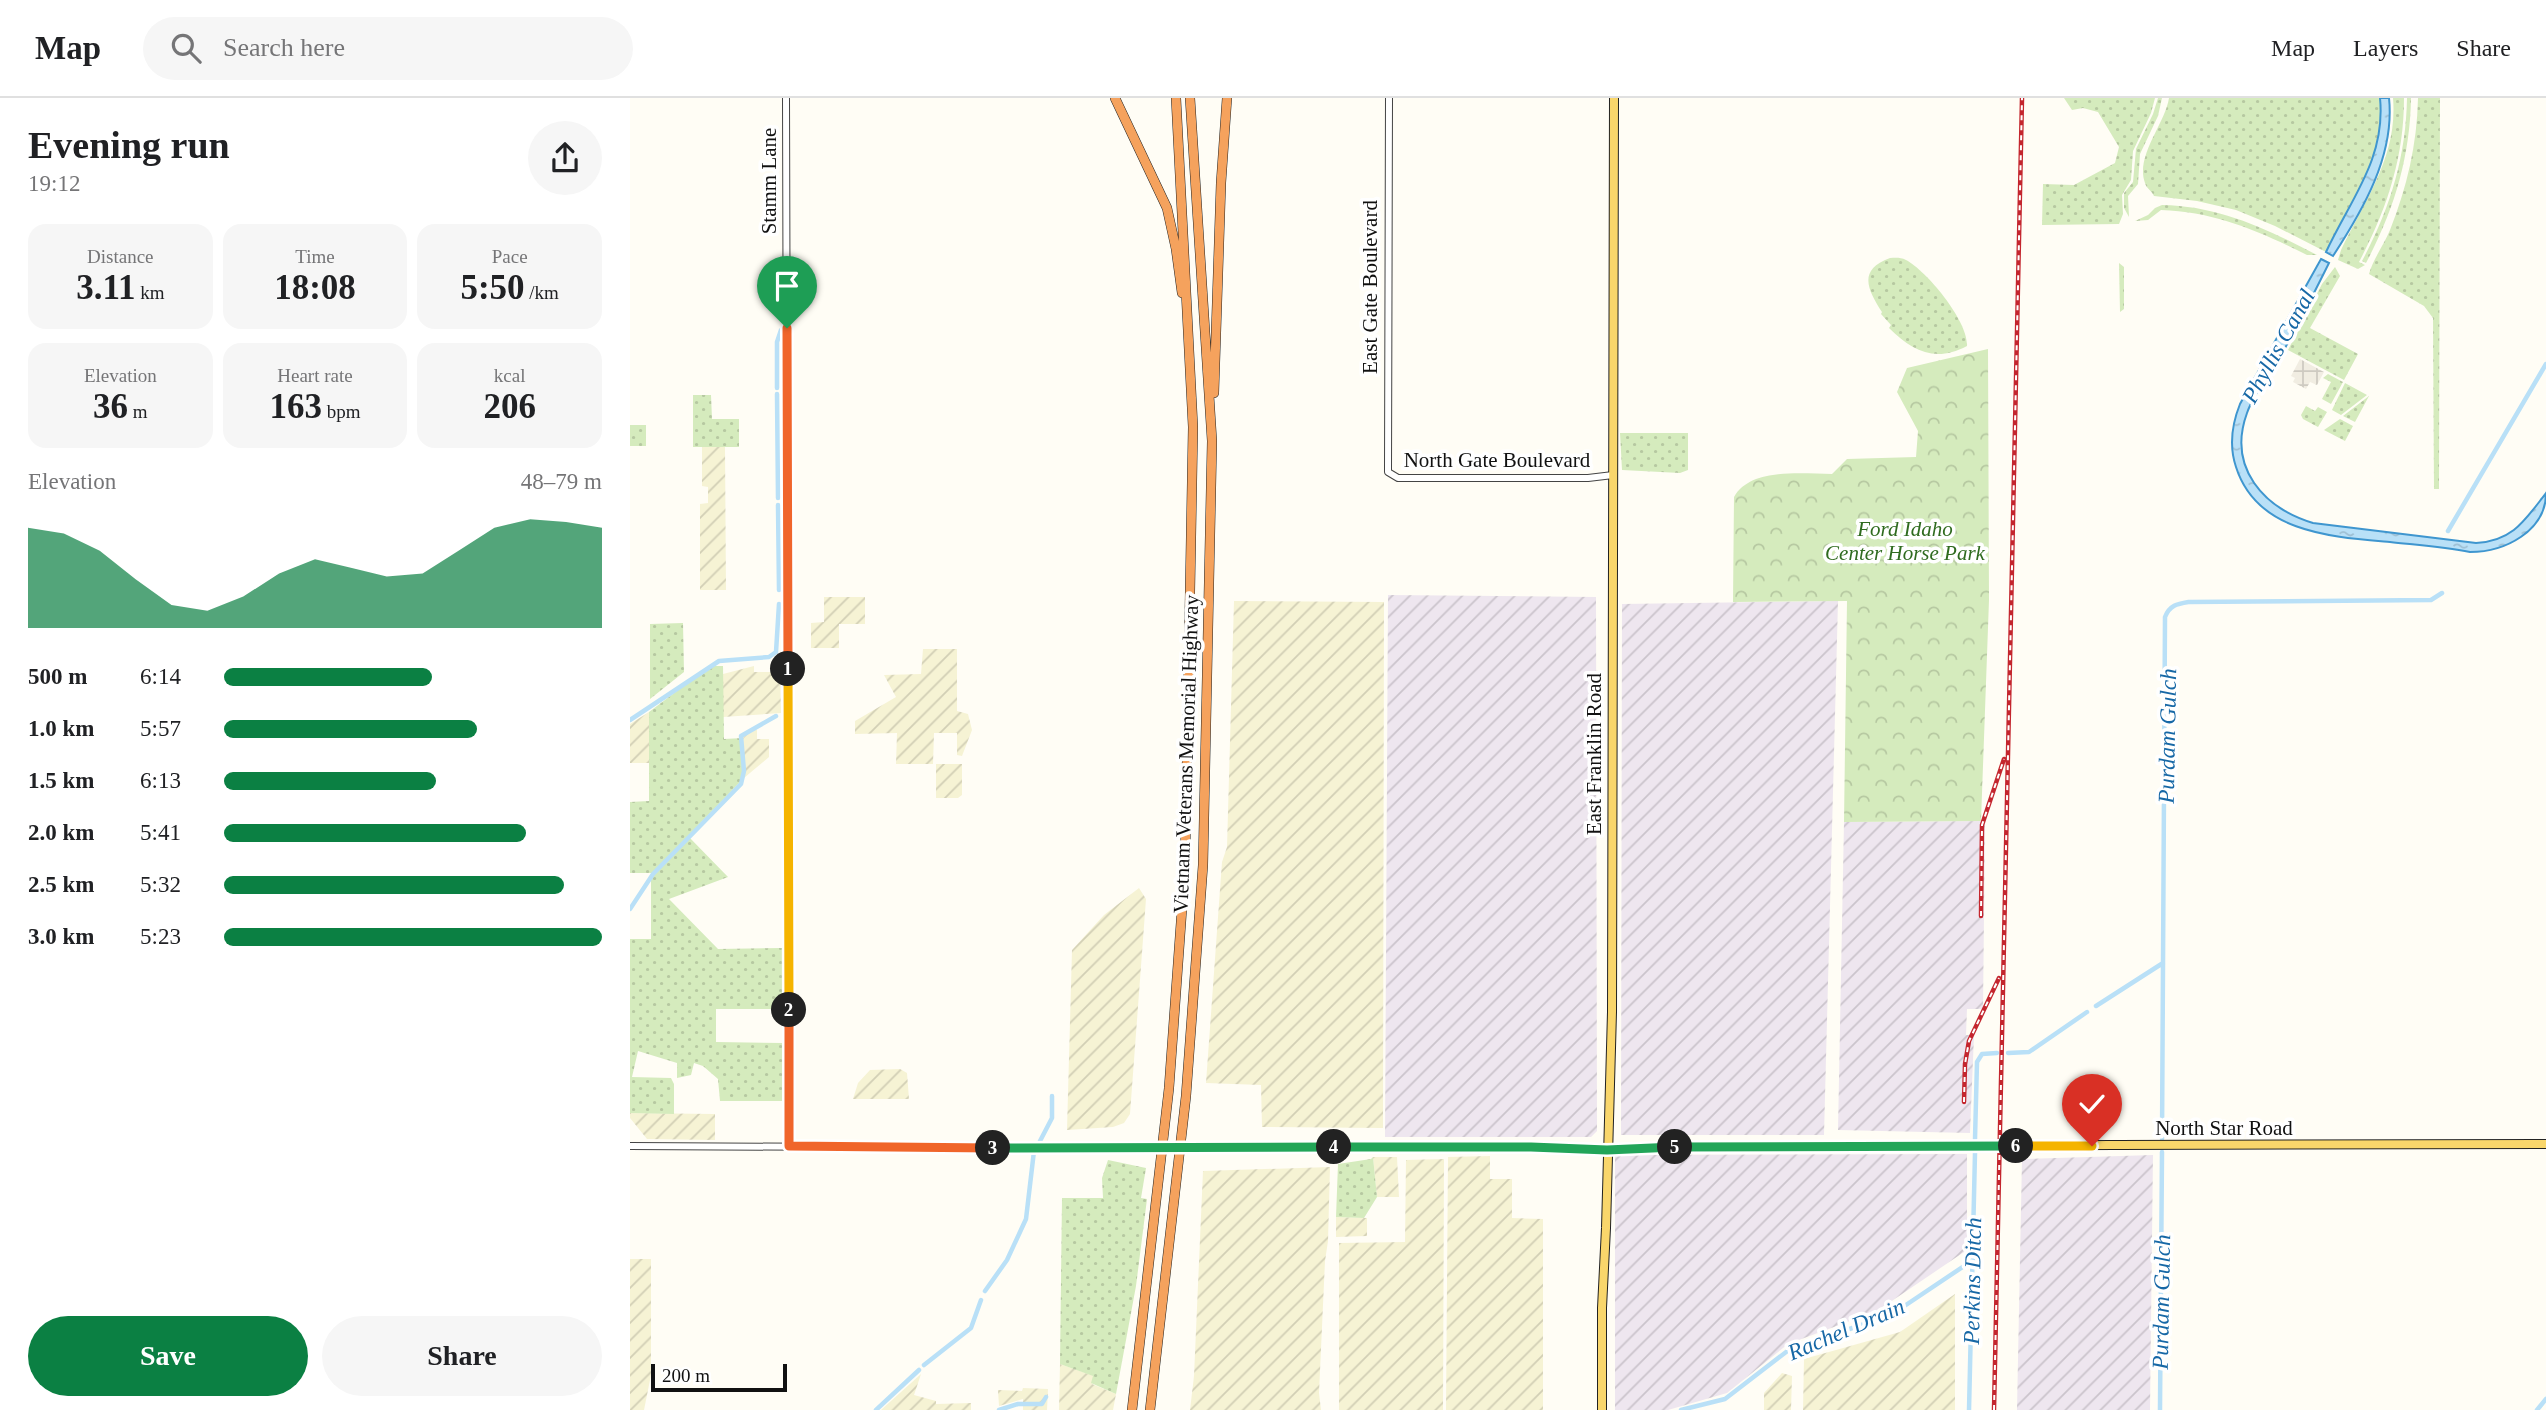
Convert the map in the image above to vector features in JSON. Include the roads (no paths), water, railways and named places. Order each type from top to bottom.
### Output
[{"type":"highway","points":[[1115,98],[1167,208],[1189,335]]},
{"type":"highway","name":"Vietnam Veterans Memorial Highway","points":[[1132,1410],[1169,1088],[1185,867],[1193,427],[1176,98]]},
{"type":"highway","name":"Vietnam Veterans Memorial Highway","points":[[1150,1410],[1186,1096],[1202,877],[1212,441],[1190,98]]},
{"type":"highway","points":[[1212,441],[1227,98]]},
{"type":"main road","name":"East Franklin Road","points":[[1602,1410],[1602,1308],[1612,1012],[1610,478],[1613,100]]},
{"type":"main road","name":"North Star Road","points":[[1607,1150],[1695,1146],[2546,1144]]},
{"type":"street","name":"Stamm Lane","points":[[786,98],[789,1146]]},
{"type":"street","name":"East Gate Boulevard","points":[[1389,98],[1387,468],[1390,475]]},
{"type":"street","name":"North Gate Boulevard","points":[[1390,475],[1398,478],[1610,478]]},
{"type":"street","points":[[630,1146],[1531,1147],[1607,1150]]},
{"type":"water","points":[[2380,98],[2389,98],[2390,119],[2382,161],[2365,201],[2333,256],[2326,252],[2372,160],[2380,120]]},
{"type":"water","name":"Phyllis Canal","points":[[2321,259],[2329,263],[2290,339],[2259,388],[2247,413],[2242,433],[2242,451],[2246,468],[2254,483],[2279,507],[2313,523],[2476,543],[2500,538],[2509,533],[2524,520],[2546,493],[2539,518],[2521,537],[2497,548],[2470,552],[2321,533],[2279,518],[2261,506],[2246,489],[2236,467],[2233,451],[2232,435],[2237,412]]},
{"type":"waterway","points":[[777,388],[777,342],[781,330]]},
{"type":"waterway","name":"Purdam Gulch","points":[[2448,531],[2546,364]]},
{"type":"waterway","points":[[777,394],[778,498]]},
{"type":"waterway","points":[[778,505],[779,590]]},
{"type":"waterway","name":"Purdam Gulch","points":[[2162,1139],[2167,613],[2174,606],[2189,602],[2431,600],[2442,593]]},
{"type":"waterway","points":[[630,720],[719,661],[769,657],[776,652],[779,604]]},
{"type":"waterway","points":[[630,909],[653,874],[741,784],[744,771],[741,736],[776,716]]},
{"type":"waterway","name":"Perkins Ditch","points":[[2096,1006],[2163,963]]},
{"type":"waterway","name":"Perkins Ditch","points":[[2008,1053],[2029,1052],[2087,1012]]},
{"type":"waterway","name":"Perkins Ditch","points":[[1975,1139],[1977,1062],[1982,1054],[1997,1053]]},
{"type":"waterway","points":[[1040,1141],[1052,1118],[1052,1096]]},
{"type":"waterway","points":[[985,1291],[1007,1260],[1026,1219],[1034,1151]]},
{"type":"waterway","name":"Purdam Gulch","points":[[2160,1410],[2162,1152]]},
{"type":"waterway","name":"Perkins Ditch","points":[[1969,1410],[1975,1153]]},
{"type":"waterway","name":"Rachel Drain","points":[[1681,1410],[1725,1399],[1790,1349],[1891,1315],[1973,1260]]},
{"type":"waterway","points":[[924,1365],[971,1328],[981,1300]]},
{"type":"waterway","points":[[876,1410],[919,1370]]},
{"type":"waterway","name":"Rachel Drain","points":[[999,1410],[1018,1404],[1042,1404],[1046,1397]]},
{"type":"waterway","points":[[2537,1410],[2546,1399]]},
{"type":"railway","points":[[1994,1410],[2022,98]]},
{"type":"railway","points":[[1981,916],[1982,825],[2004,759]]},
{"type":"railway","points":[[1964,1102],[1965,1064],[1969,1041],[1999,978]]},
{"type":"park label","name":"Ford Idaho Center Horse Park","points":[[1905,541]]}]
